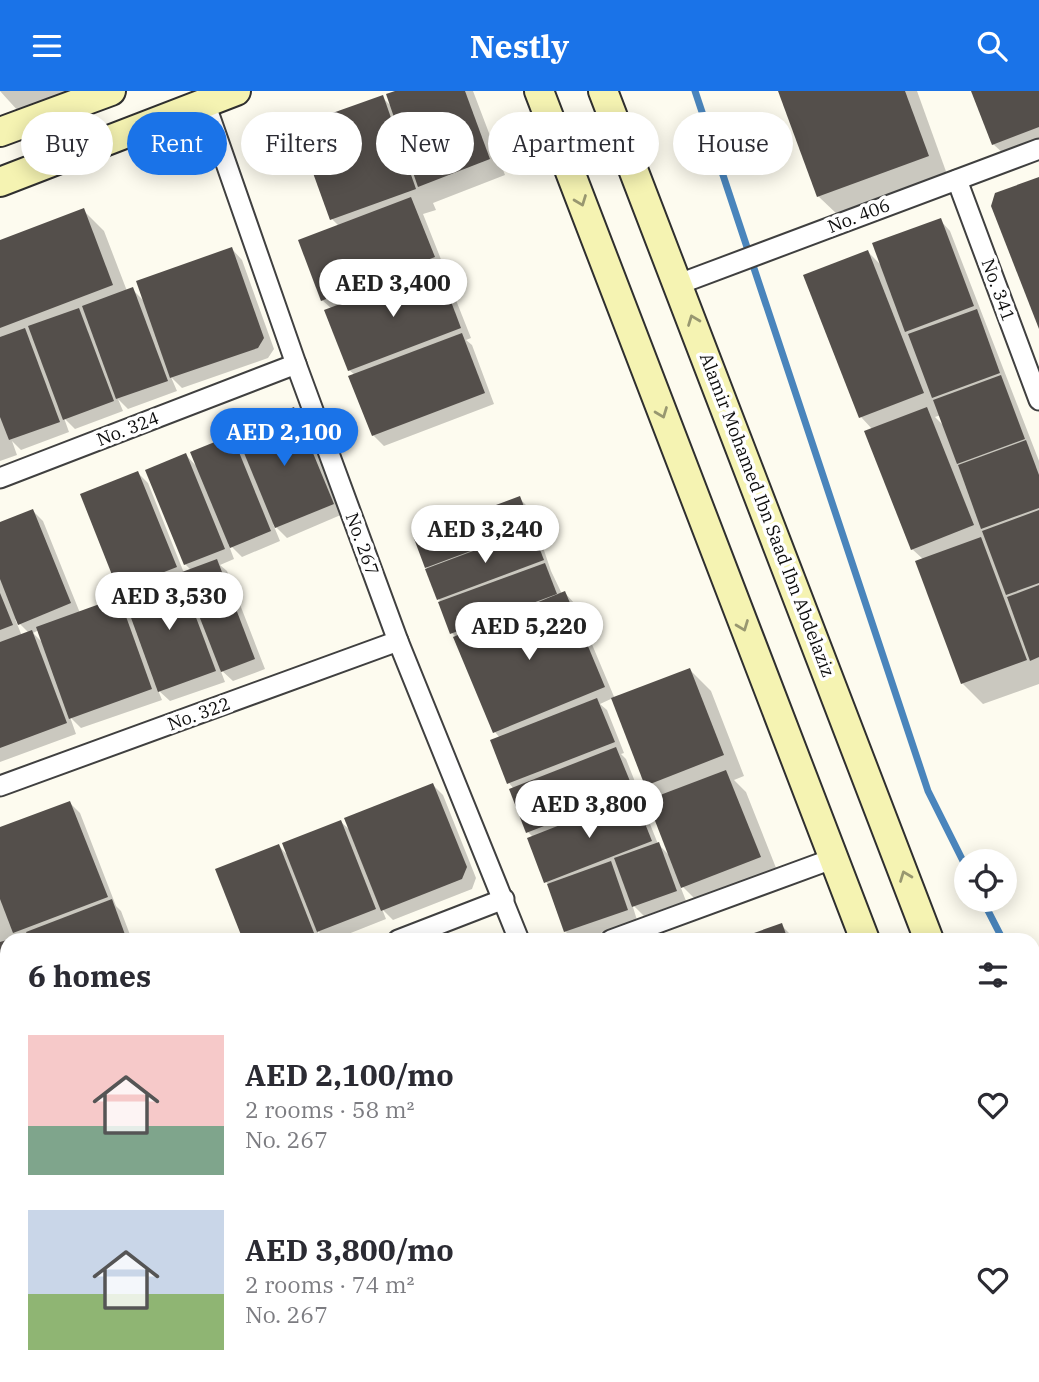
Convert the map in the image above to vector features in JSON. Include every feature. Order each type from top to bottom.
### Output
[{"type":"main road","points":[[0,132],[111,91]]},
{"type":"main road","points":[[0,182],[236,91]]},
{"type":"main road","points":[[539,91],[861,933]]},
{"type":"main road","name":"Alamir Mohamed Ibn Saad Ibn Abdelaziz","points":[[603,91],[926,933]]},
{"type":"street","name":"No. 267","points":[[205,103],[296,364],[398,641],[516,933]]},
{"type":"street","name":"No. 406","points":[[679,284],[1039,149]]},
{"type":"street","name":"No. 341","points":[[957,180],[1039,400]]},
{"type":"street","name":"No. 324","points":[[0,478],[296,364]]},
{"type":"street","name":"No. 322","points":[[0,786],[398,641]]},
{"type":"street","points":[[630,933],[832,859]]},
{"type":"street","points":[[416,933],[504,899]]},
{"type":"building","points":[[395,91],[465,91],[473,112],[392,112],[386,94]]},
{"type":"building","points":[[778,91],[905,91],[929,156],[817,197],[793,132],[793,112],[786,112]]},
{"type":"building","points":[[971,91],[1039,91],[1039,127],[992,145]]},
{"type":"building","points":[[383,95],[389,112],[376,112],[376,175],[411,175],[416,189],[330,220],[314,175],[362,175],[362,112],[335,112]]},
{"type":"building","points":[[474,115],[488,154],[488,160],[474,165]]},
{"type":"building","points":[[414,175],[449,175],[418,187]]},
{"type":"building","points":[[1039,177],[1039,329],[991,206],[995,193]]},
{"type":"building","points":[[411,197],[435,257],[321,301],[298,240]]},
{"type":"building","points":[[84,208],[113,285],[0,328],[0,240]]},
{"type":"building","points":[[941,218],[974,306],[905,332],[872,243]]},
{"type":"building","points":[[232,247],[264,338],[258,348],[170,378],[136,281]]},
{"type":"building","points":[[868,250],[924,393],[859,418],[803,275]]},
{"type":"building","points":[[438,267],[461,328],[348,371],[324,310]]},
{"type":"building","points":[[133,287],[168,381],[116,399],[82,306]]},
{"type":"building","points":[[79,308],[114,401],[63,420],[28,326]]},
{"type":"building","points":[[977,309],[1000,373],[932,398],[908,334]]},
{"type":"building","points":[[25,328],[60,422],[9,440],[0,417],[0,337]]},
{"type":"building","points":[[462,333],[485,393],[372,436],[348,376]]},
{"type":"building","points":[[1001,375],[1025,439],[957,464],[933,400]]},
{"type":"building","points":[[294,407],[334,504],[275,528],[235,431]]},
{"type":"building","points":[[927,407],[974,525],[911,550],[864,431]]},
{"type":"building","points":[[232,435],[271,531],[230,548],[190,452]]},
{"type":"building","points":[[1026,440],[1039,475],[1039,508],[981,529],[958,465]]},
{"type":"building","points":[[186,453],[225,549],[184,565],[145,470]]},
{"type":"building","points":[[138,471],[177,567],[118,590],[80,494]]},
{"type":"building","points":[[520,496],[532,528],[425,568],[413,536]]},
{"type":"building","points":[[33,509],[71,603],[18,625],[0,579],[0,522]]},
{"type":"building","points":[[1039,510],[1039,583],[1006,595],[982,531]]},
{"type":"building","points":[[532,529],[544,560],[437,600],[425,569]]},
{"type":"building","points":[[981,537],[1027,660],[961,684],[915,561]]},
{"type":"building","points":[[217,559],[255,659],[221,672],[182,572]]},
{"type":"building","points":[[545,563],[557,594],[450,634],[438,602]]},
{"type":"building","points":[[179,572],[216,671],[158,692],[122,593]]},
{"type":"building","points":[[1039,585],[1039,657],[1030,661],[1007,597]]},
{"type":"building","points":[[565,591],[605,687],[493,733],[453,637]]},
{"type":"building","points":[[0,593],[13,625],[0,630]]},
{"type":"building","points":[[119,597],[152,689],[69,719],[36,627]]},
{"type":"building","points":[[32,630],[67,723],[0,748],[0,642]]},
{"type":"building","points":[[690,668],[724,755],[645,786],[611,698]]},
{"type":"building","points":[[597,698],[615,742],[507,784],[490,740]]},
{"type":"building","points":[[616,747],[634,791],[526,833],[509,789]]},
{"type":"building","points":[[726,770],[761,857],[681,888],[647,800]]},
{"type":"building","points":[[433,783],[467,867],[462,879],[381,911],[344,818]]},
{"type":"building","points":[[634,796],[652,841],[544,883],[527,838]]},
{"type":"building","points":[[70,801],[108,897],[13,933],[0,899],[0,827]]},
{"type":"building","points":[[341,820],[376,909],[317,932],[282,843]]},
{"type":"building","points":[[659,842],[677,891],[632,907],[614,858]]},
{"type":"building","points":[[279,844],[314,933],[240,933],[215,869]]},
{"type":"building","points":[[611,861],[628,910],[564,932],[547,884]]},
{"type":"building","points":[[112,899],[124,933],[26,933]]},
{"type":"building","points":[[782,923],[786,933],[754,933]]},
{"type":"waterway","points":[[695,91],[928,791],[957,849]]},
{"type":"waterway","points":[[989,912],[999,933]]}]
